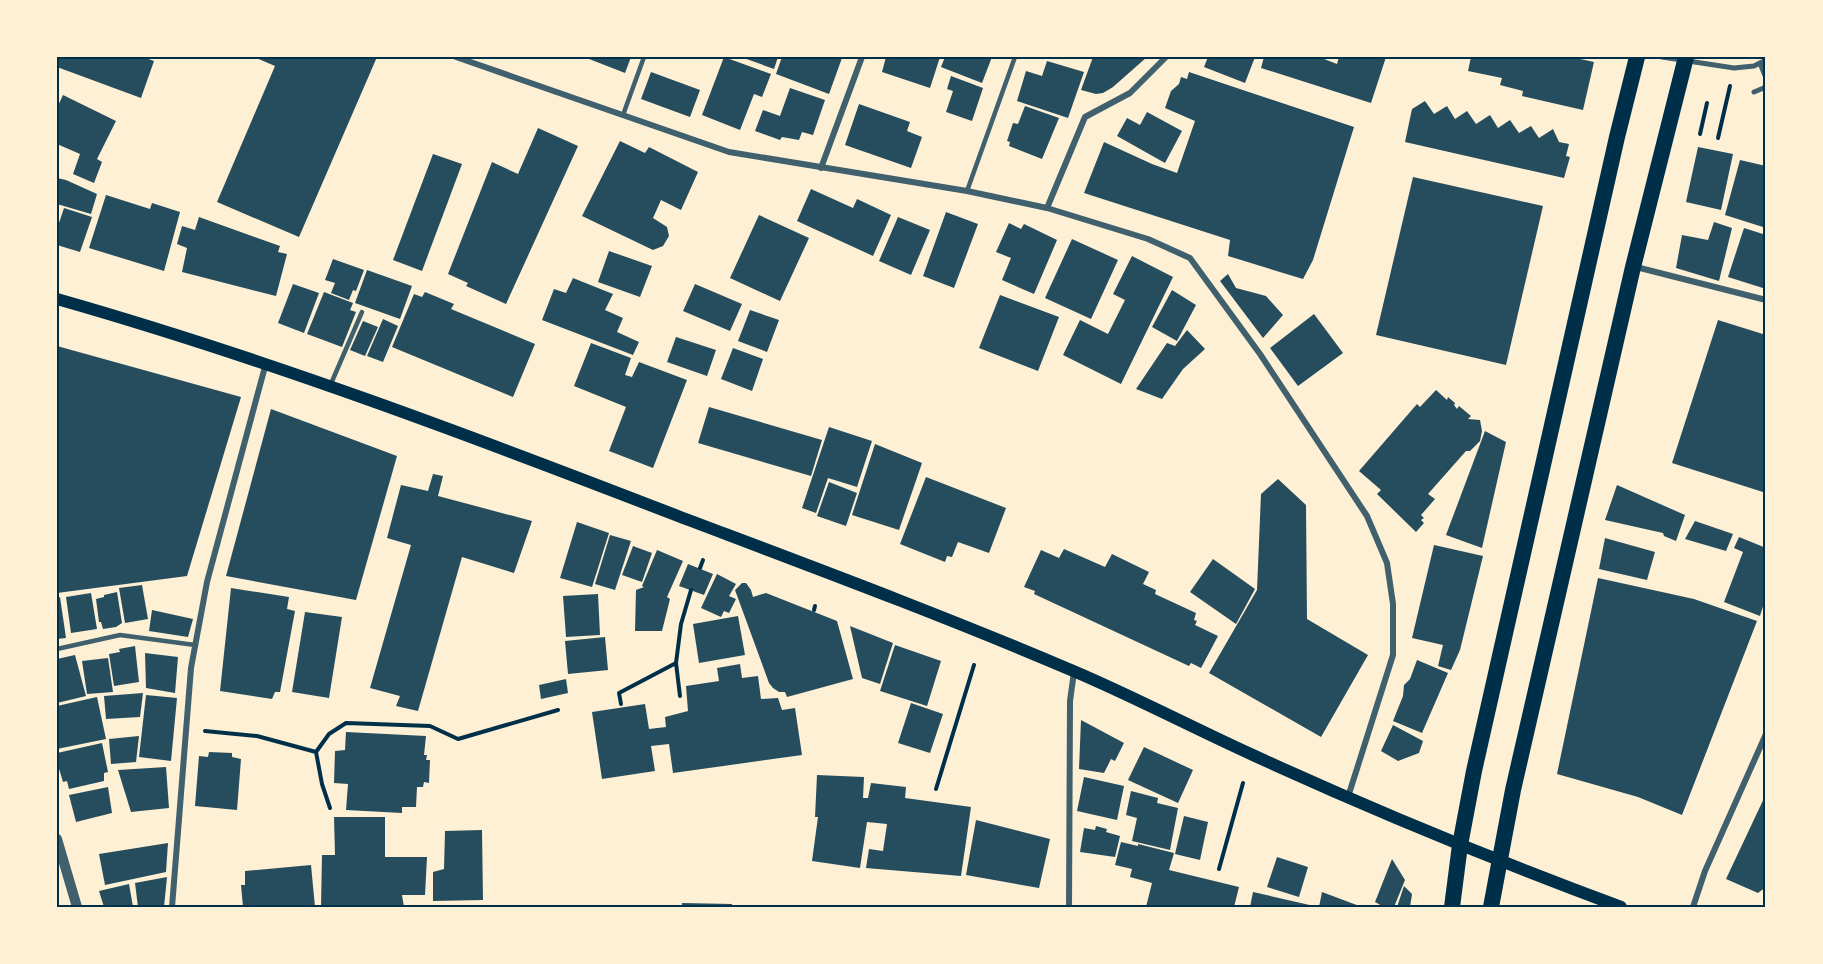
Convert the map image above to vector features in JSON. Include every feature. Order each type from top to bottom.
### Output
[{"type":"highway","points":[[1452,907],[1460,845],[1474,771],[1614,149],[1637,57]]},
{"type":"highway","points":[[1491,907],[1513,790],[1633,267],[1686,57]]},
{"type":"main road","points":[[1680,75],[1695,57]]},
{"type":"main road","points":[[57,299],[266,363],[330,386],[591,482],[949,620],[1074,671],[1348,797],[1460,845],[1622,907]]},
{"type":"street","points":[[456,57],[729,152],[967,191],[1047,208],[1148,239],[1190,258],[1260,354],[1367,516],[1388,563],[1393,604],[1393,656],[1348,797]]},
{"type":"street","points":[[821,168],[862,57]]},
{"type":"street","points":[[1047,208],[1084,117],[1130,93],[1166,57]]},
{"type":"street","points":[[1662,57],[1734,68],[1754,66],[1766,60]]},
{"type":"street","points":[[1760,63],[1766,78]]},
{"type":"street","points":[[1754,92],[1766,87]]},
{"type":"street","points":[[1633,267],[1766,300]]},
{"type":"street","points":[[172,907],[191,668],[207,582],[266,363]]},
{"type":"street","points":[[1069,907],[1070,701],[1074,671]]},
{"type":"street","points":[[1693,907],[1705,871],[1766,734]]},
{"type":"street","points":[[57,839],[76,907]]},
{"type":"lane","points":[[623,115],[644,57]]},
{"type":"lane","points":[[967,191],[1015,57]]},
{"type":"lane","points":[[330,386],[362,312]]},
{"type":"lane","points":[[57,649],[120,635],[195,645]]},
{"type":"path","points":[[1718,138],[1734,68]]},
{"type":"path","points":[[1700,134],[1707,103]]},
{"type":"path","points":[[700,568],[703,560]]},
{"type":"path","points":[[680,696],[676,663],[681,624],[691,590]]},
{"type":"path","points":[[621,704],[619,693],[676,663]]},
{"type":"path","points":[[936,789],[974,665]]},
{"type":"path","points":[[330,808],[322,784],[316,752],[329,734],[346,723],[430,726],[458,739],[558,710]]},
{"type":"path","points":[[186,730],[257,736],[316,752]]},
{"type":"path","points":[[1219,869],[1243,783]]},
{"type":"building","points":[[57,57],[143,57],[154,61],[141,98],[57,67]]},
{"type":"building","points":[[254,57],[377,57],[299,237],[217,202],[275,66]]},
{"type":"building","points":[[584,57],[631,57],[625,73]]},
{"type":"building","points":[[724,57],[771,74],[762,97],[754,94],[740,130],[702,115]]},
{"type":"building","points":[[741,57],[778,57],[774,69]]},
{"type":"building","points":[[782,57],[842,58],[829,94],[776,74]]},
{"type":"building","points":[[886,57],[940,57],[930,88],[882,72]]},
{"type":"building","points":[[945,57],[992,57],[982,83],[941,67]]},
{"type":"building","points":[[1093,57],[1147,57],[1113,87],[1096,94],[1081,90]]},
{"type":"building","points":[[1208,57],[1255,57],[1245,83],[1204,67]]},
{"type":"building","points":[[1264,57],[1319,57],[1337,64],[1339,57],[1386,57],[1371,103],[1261,68]]},
{"type":"building","points":[[1471,57],[1571,57],[1594,62],[1583,110],[1522,96],[1523,91],[1500,85],[1502,78],[1468,71]]},
{"type":"building","points":[[1047,61],[1084,72],[1068,118],[1017,101],[1026,71],[1042,76]]},
{"type":"building","points":[[651,72],[700,90],[690,117],[641,99]]},
{"type":"building","points":[[1189,72],[1354,127],[1313,260],[1303,279],[1228,256],[1230,240],[1084,193],[1104,142],[1177,173],[1195,121],[1165,108],[1171,91],[1179,84],[1181,77],[1187,79]]},
{"type":"building","points":[[951,76],[983,88],[972,121],[946,112],[953,91],[947,89]]},
{"type":"building","points":[[790,88],[825,100],[813,135],[802,132],[799,140],[782,137],[780,140],[755,131],[763,110],[780,116]]},
{"type":"building","points":[[63,95],[116,121],[97,159],[102,162],[94,183],[73,174],[80,154],[57,144],[57,108]]},
{"type":"building","points":[[1425,101],[1434,114],[1447,106],[1455,119],[1467,111],[1476,124],[1490,115],[1498,128],[1510,120],[1519,133],[1531,126],[1539,138],[1553,129],[1559,142],[1569,144],[1566,156],[1570,157],[1564,178],[1405,142],[1412,109]]},
{"type":"building","points":[[859,104],[910,122],[907,131],[922,137],[911,168],[845,145]]},
{"type":"building","points":[[1025,106],[1059,118],[1042,159],[1009,146],[1010,142],[1007,141],[1013,123],[1018,124]]},
{"type":"building","points":[[1147,112],[1182,131],[1165,163],[1117,136],[1127,118],[1140,125]]},
{"type":"building","points":[[538,128],[578,146],[506,304],[466,286],[468,283],[448,274],[492,162],[518,174]]},
{"type":"building","points":[[620,141],[645,153],[649,147],[698,172],[681,210],[661,200],[653,218],[667,227],[669,236],[663,246],[653,250],[582,216]]},
{"type":"building","points":[[1698,147],[1733,154],[1721,210],[1686,202]]},
{"type":"building","points":[[433,154],[462,164],[422,271],[393,260]]},
{"type":"building","points":[[1740,160],[1766,166],[1766,228],[1725,215]]},
{"type":"building","points":[[1413,177],[1543,206],[1506,365],[1376,335]]},
{"type":"building","points":[[57,178],[97,194],[91,214],[57,204]]},
{"type":"building","points":[[811,189],[853,208],[857,199],[891,215],[873,256],[797,221]]},
{"type":"building","points":[[106,195],[150,209],[152,203],[180,212],[164,271],[89,248]]},
{"type":"building","points":[[64,208],[92,217],[80,252],[57,245],[57,229]]},
{"type":"building","points":[[946,212],[978,224],[954,288],[923,276]]},
{"type":"building","points":[[759,215],[809,238],[780,301],[730,278]]},
{"type":"building","points":[[199,217],[280,246],[278,252],[287,254],[276,296],[182,272],[187,248],[177,244],[182,226],[195,230]]},
{"type":"building","points":[[898,217],[930,230],[911,275],[879,261]]},
{"type":"building","points":[[1714,222],[1732,228],[1719,281],[1676,268],[1682,235],[1708,240]]},
{"type":"building","points":[[1009,223],[1021,229],[1024,224],[1057,240],[1034,294],[1002,280],[1011,258],[996,252]]},
{"type":"building","points":[[1744,228],[1766,235],[1766,289],[1728,277]]},
{"type":"building","points":[[1072,239],[1118,260],[1091,319],[1045,298]]},
{"type":"building","points":[[609,251],[652,266],[640,297],[598,282]]},
{"type":"building","points":[[1132,256],[1173,277],[1121,384],[1063,355],[1080,320],[1108,334],[1125,300],[1113,294]]},
{"type":"building","points":[[333,259],[364,270],[356,291],[353,290],[349,300],[331,293],[335,283],[325,280]]},
{"type":"building","points":[[367,270],[412,286],[400,319],[355,303]]},
{"type":"building","points":[[1228,274],[1236,288],[1266,296],[1283,315],[1263,338],[1220,281]]},
{"type":"building","points":[[573,278],[613,294],[605,310],[623,318],[617,332],[639,342],[633,355],[542,320],[554,289],[566,293]]},
{"type":"building","points":[[293,284],[319,293],[304,333],[278,323]]},
{"type":"building","points":[[695,284],[742,304],[730,331],[683,311]]},
{"type":"building","points":[[1172,290],[1196,305],[1177,341],[1152,327]]},
{"type":"building","points":[[324,292],[353,303],[350,310],[356,312],[342,347],[307,334]]},
{"type":"building","points":[[425,292],[454,304],[451,309],[535,344],[513,397],[392,347],[414,294],[422,297]]},
{"type":"building","points":[[1000,295],[1059,317],[1038,371],[979,348]]},
{"type":"building","points":[[750,310],[779,320],[767,352],[738,341]]},
{"type":"building","points":[[1314,314],[1343,353],[1298,386],[1270,348]]},
{"type":"building","points":[[383,319],[398,326],[383,362],[367,356]]},
{"type":"building","points":[[1718,320],[1766,335],[1766,493],[1672,463]]},
{"type":"building","points":[[363,321],[378,327],[365,356],[350,350]]},
{"type":"building","points":[[1187,330],[1205,349],[1183,369],[1162,399],[1136,389],[1167,343],[1175,346]]},
{"type":"building","points":[[676,337],[716,350],[707,376],[667,362]]},
{"type":"building","points":[[591,343],[631,358],[625,375],[632,377],[639,362],[687,380],[653,468],[609,451],[626,407],[574,386]]},
{"type":"building","points":[[57,346],[241,397],[187,576],[57,593]]},
{"type":"building","points":[[733,348],[763,359],[752,391],[721,379]]},
{"type":"building","points":[[1436,390],[1447,400],[1448,397],[1455,403],[1457,409],[1459,406],[1471,416],[1468,419],[1480,420],[1482,431],[1480,441],[1470,451],[1466,451],[1428,494],[1435,499],[1421,515],[1424,523],[1416,532],[1377,494],[1381,490],[1359,471],[1417,404],[1420,407]]},
{"type":"building","points":[[709,407],[822,440],[811,476],[698,443]]},
{"type":"building","points":[[271,409],[397,456],[356,600],[226,576]]},
{"type":"building","points":[[829,427],[872,441],[857,487],[828,478],[816,513],[802,508]]},
{"type":"building","points":[[1485,431],[1506,442],[1482,548],[1446,535]]},
{"type":"building","points":[[875,444],[922,463],[899,530],[852,515]]},
{"type":"building","points":[[433,474],[443,476],[438,496],[532,521],[514,573],[462,557],[418,711],[396,706],[400,696],[370,688],[411,545],[387,538],[401,485],[428,491]]},
{"type":"building","points":[[926,477],[1006,508],[989,553],[958,542],[952,557],[947,556],[945,562],[900,544]]},
{"type":"building","points":[[1278,479],[1306,505],[1307,619],[1368,655],[1321,737],[1209,673],[1257,590],[1261,494]]},
{"type":"building","points":[[829,482],[857,493],[846,526],[817,516]]},
{"type":"building","points":[[1617,485],[1685,515],[1676,541],[1664,536],[1663,533],[1605,520]]},
{"type":"building","points":[[1695,521],[1733,534],[1726,551],[1685,539]]},
{"type":"building","points":[[577,522],[609,533],[592,587],[560,578]]},
{"type":"building","points":[[610,535],[631,541],[615,590],[595,584]]},
{"type":"building","points":[[1739,537],[1766,548],[1766,597],[1760,616],[1724,602],[1743,552],[1734,548]]},
{"type":"building","points":[[1605,538],[1655,552],[1647,580],[1599,569]]},
{"type":"building","points":[[1434,545],[1483,556],[1460,650],[1451,670],[1438,666],[1443,645],[1412,638]]},
{"type":"building","points":[[633,546],[652,553],[642,582],[622,575]]},
{"type":"building","points":[[1064,549],[1105,567],[1112,554],[1149,572],[1143,584],[1156,590],[1155,594],[1196,613],[1195,625],[1218,636],[1201,668],[1191,663],[1189,666],[1034,594],[1035,591],[1024,587],[1041,550],[1059,558]]},
{"type":"building","points":[[657,550],[683,561],[667,597],[670,599],[662,631],[635,631],[636,590],[644,587],[642,586]]},
{"type":"building","points":[[1213,559],[1255,589],[1236,624],[1190,592]]},
{"type":"building","points":[[688,564],[713,574],[704,595],[679,586]]},
{"type":"building","points":[[717,574],[736,584],[729,596],[736,599],[729,613],[724,611],[721,617],[701,608]]},
{"type":"building","points":[[1598,578],[1694,599],[1757,621],[1682,815],[1638,797],[1557,774]]},
{"type":"building","points":[[742,583],[746,583],[753,597],[766,593],[837,621],[853,679],[787,697],[785,692],[779,692],[773,688],[769,683],[735,590]]},
{"type":"building","points":[[142,585],[148,619],[125,623],[119,588]]},
{"type":"building","points":[[231,588],[289,597],[287,609],[295,611],[280,692],[275,692],[272,699],[220,691]]},
{"type":"building","points":[[117,592],[122,623],[116,627],[103,629],[99,622],[96,599]]},
{"type":"building","points":[[91,593],[97,629],[71,633],[66,597]]},
{"type":"building","points":[[598,594],[600,635],[566,637],[563,596]]},
{"type":"building","points":[[60,597],[66,638],[57,639],[57,598]]},
{"type":"building","points":[[152,610],[193,619],[188,637],[149,631]]},
{"type":"building","points":[[305,612],[342,617],[329,698],[292,692]]},
{"type":"building","points":[[738,616],[745,655],[699,663],[693,624]]},
{"type":"building","points":[[850,626],[893,643],[880,684],[862,678]]},
{"type":"building","points":[[605,637],[608,670],[568,674],[565,641]]},
{"type":"building","points":[[895,645],[941,661],[927,706],[880,691]]},
{"type":"building","points":[[135,646],[139,682],[114,686],[109,654],[120,652],[119,649]]},
{"type":"building","points":[[145,653],[178,657],[175,693],[146,688]]},
{"type":"building","points":[[75,655],[86,696],[57,703],[57,659]]},
{"type":"building","points":[[108,658],[113,692],[87,694],[82,661]]},
{"type":"building","points":[[1417,660],[1448,673],[1422,733],[1393,721],[1403,696],[1404,685],[1410,679]]},
{"type":"building","points":[[740,664],[742,678],[758,676],[761,699],[778,698],[782,710],[795,708],[802,755],[673,773],[669,744],[651,746],[655,771],[602,779],[592,712],[645,704],[649,729],[666,727],[665,717],[688,711],[686,686],[719,681],[717,668]]},
{"type":"building","points":[[566,679],[568,693],[541,699],[539,685]]},
{"type":"building","points":[[143,693],[140,717],[106,719],[104,696]]},
{"type":"building","points":[[146,695],[177,698],[171,761],[139,757]]},
{"type":"building","points":[[97,697],[106,739],[57,749],[57,706]]},
{"type":"building","points":[[911,703],[943,714],[930,753],[898,743]]},
{"type":"building","points":[[1081,720],[1124,743],[1115,761],[1111,759],[1104,773],[1079,769]]},
{"type":"building","points":[[1393,725],[1423,741],[1419,753],[1398,761],[1381,751]]},
{"type":"building","points":[[346,732],[426,736],[424,755],[427,755],[426,760],[430,760],[429,783],[424,782],[423,787],[417,787],[416,807],[402,807],[402,813],[346,810],[348,784],[334,783],[335,751],[345,750]]},
{"type":"building","points":[[139,736],[136,762],[111,764],[109,739]]},
{"type":"building","points":[[102,743],[108,772],[104,773],[104,781],[69,789],[67,781],[63,782],[57,762],[57,753]]},
{"type":"building","points":[[1144,747],[1193,770],[1178,803],[1128,780]]},
{"type":"building","points":[[209,752],[232,753],[232,757],[241,759],[237,810],[195,806],[199,756],[208,757]]},
{"type":"building","points":[[166,767],[169,808],[131,812],[118,770]]},
{"type":"building","points":[[817,775],[864,777],[863,798],[868,798],[871,783],[906,787],[905,798],[971,807],[961,876],[866,868],[869,849],[883,851],[887,824],[867,822],[860,868],[812,861],[818,817],[815,817]]},
{"type":"building","points":[[1084,777],[1124,786],[1117,820],[1077,811]]},
{"type":"building","points":[[108,787],[112,813],[76,822],[69,795]]},
{"type":"building","points":[[1131,791],[1158,798],[1157,803],[1178,808],[1170,850],[1132,841],[1137,818],[1126,815]]},
{"type":"building","points":[[1766,794],[1766,887],[1758,893],[1726,879]]},
{"type":"building","points":[[1184,816],[1208,822],[1200,860],[1175,854]]},
{"type":"building","points":[[334,817],[385,817],[385,857],[427,857],[425,895],[402,895],[404,907],[321,907],[322,855],[335,855]]},
{"type":"building","points":[[976,820],[1050,839],[1039,888],[966,875]]},
{"type":"building","points":[[1096,826],[1120,836],[1115,857],[1080,852],[1084,828],[1095,830]]},
{"type":"building","points":[[482,830],[483,900],[433,901],[433,872],[444,869],[445,831]]},
{"type":"building","points":[[1121,842],[1174,853],[1169,870],[1239,887],[1234,907],[1146,907],[1152,883],[1130,877],[1132,869],[1115,865]]},
{"type":"building","points":[[168,843],[166,872],[105,885],[99,854]]},
{"type":"building","points":[[1277,857],[1308,867],[1299,897],[1267,887]]},
{"type":"building","points":[[1392,859],[1405,880],[1394,907],[1384,907],[1375,902]]},
{"type":"building","points":[[311,865],[315,907],[243,907],[241,885],[245,885],[245,871]]},
{"type":"building","points":[[167,877],[164,907],[138,907],[135,883]]},
{"type":"building","points":[[129,884],[133,907],[104,907],[99,891]]},
{"type":"building","points":[[1404,886],[1412,894],[1410,907],[1397,907]]},
{"type":"building","points":[[1253,892],[1314,906],[1314,907],[1250,907]]},
{"type":"building","points":[[1322,892],[1362,907],[1319,907]]},
{"type":"building","points":[[682,903],[732,904],[732,907],[682,907]]}]
